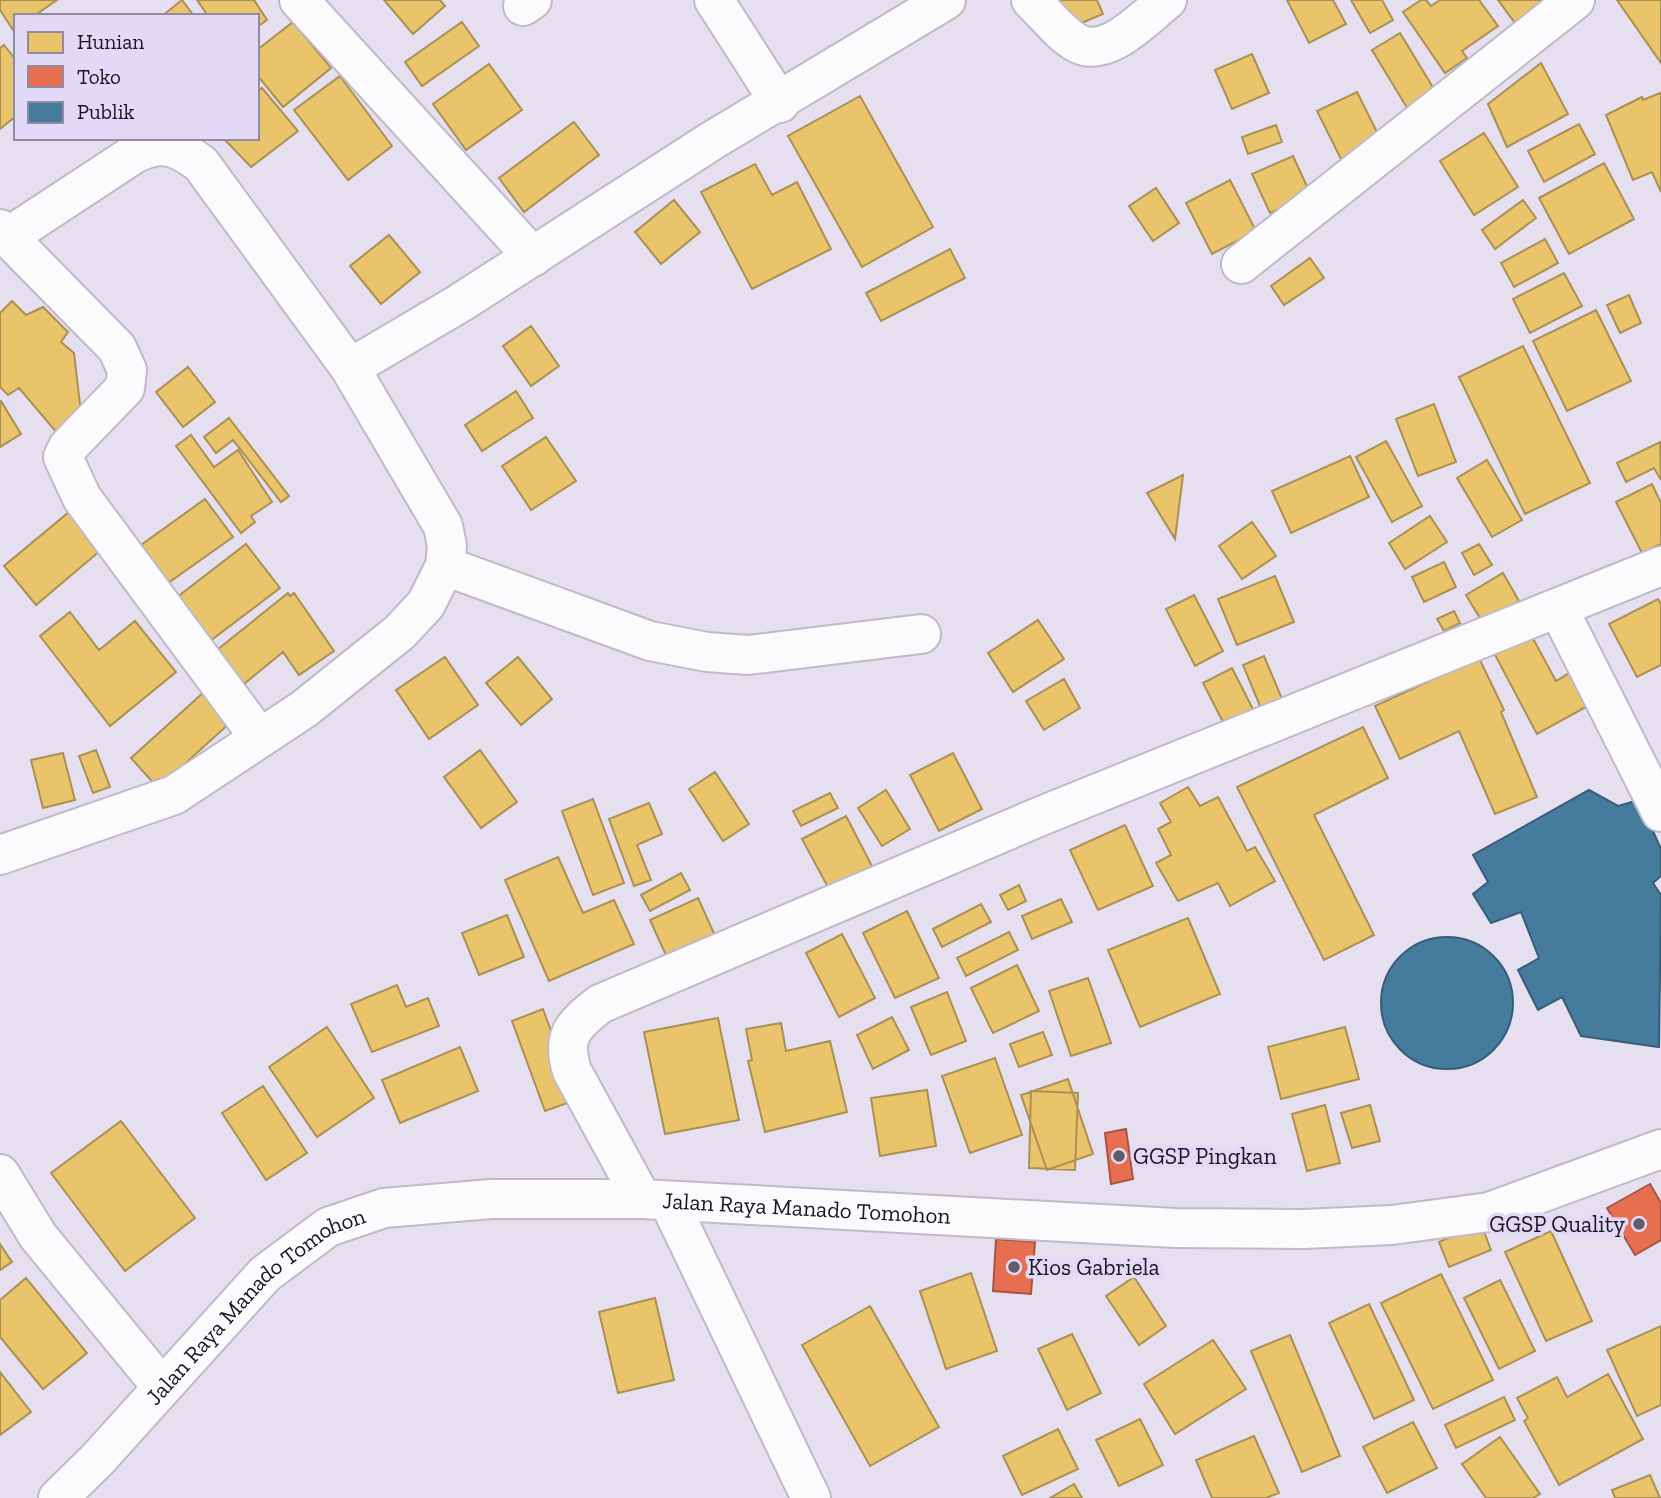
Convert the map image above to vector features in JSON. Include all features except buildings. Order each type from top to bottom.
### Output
[{"type":"main road","points":[[299,0],[533,257]]},
{"type":"main road","points":[[714,0],[779,103]]},
{"type":"main road","points":[[350,368],[533,257],[713,140],[779,103],[946,0]]},
{"type":"main road","points":[[1031,0],[1079,44],[1098,47],[1119,37],[1167,0]]},
{"type":"main road","points":[[1241,264],[1575,0]]},
{"type":"main road","points":[[0,855],[174,795],[304,709],[400,632],[426,604],[445,566],[447,546],[443,526],[350,368],[201,164],[179,148],[152,145],[4,233],[110,338],[127,370],[128,380],[120,396],[68,447],[63,457],[68,473],[82,498],[259,737]]},
{"type":"main road","points":[[445,566],[650,641],[707,652],[748,655],[920,634]]},
{"type":"main road","points":[[811,1498],[655,1200],[572,1070],[567,1055],[567,1041],[572,1030],[600,1004],[1041,816],[1661,566]]},
{"type":"main road","points":[[1558,608],[1661,812]]},
{"type":"main road","name":"Jalan Raya Manado Tomohon","points":[[58,1498],[265,1273],[301,1245],[346,1219],[419,1203],[491,1199],[655,1200],[1175,1228],[1304,1229],[1392,1225],[1489,1212],[1661,1149]]},
{"type":"main road","points":[[0,1174],[38,1236],[162,1387]]},
{"type":"place","name":"GGSP Pingkan","points":[[1119,1156]]},
{"type":"place","name":"GGSP Quality","points":[[1639,1224]]},
{"type":"place","name":"Kios Gabriela","points":[[1014,1267]]}]
